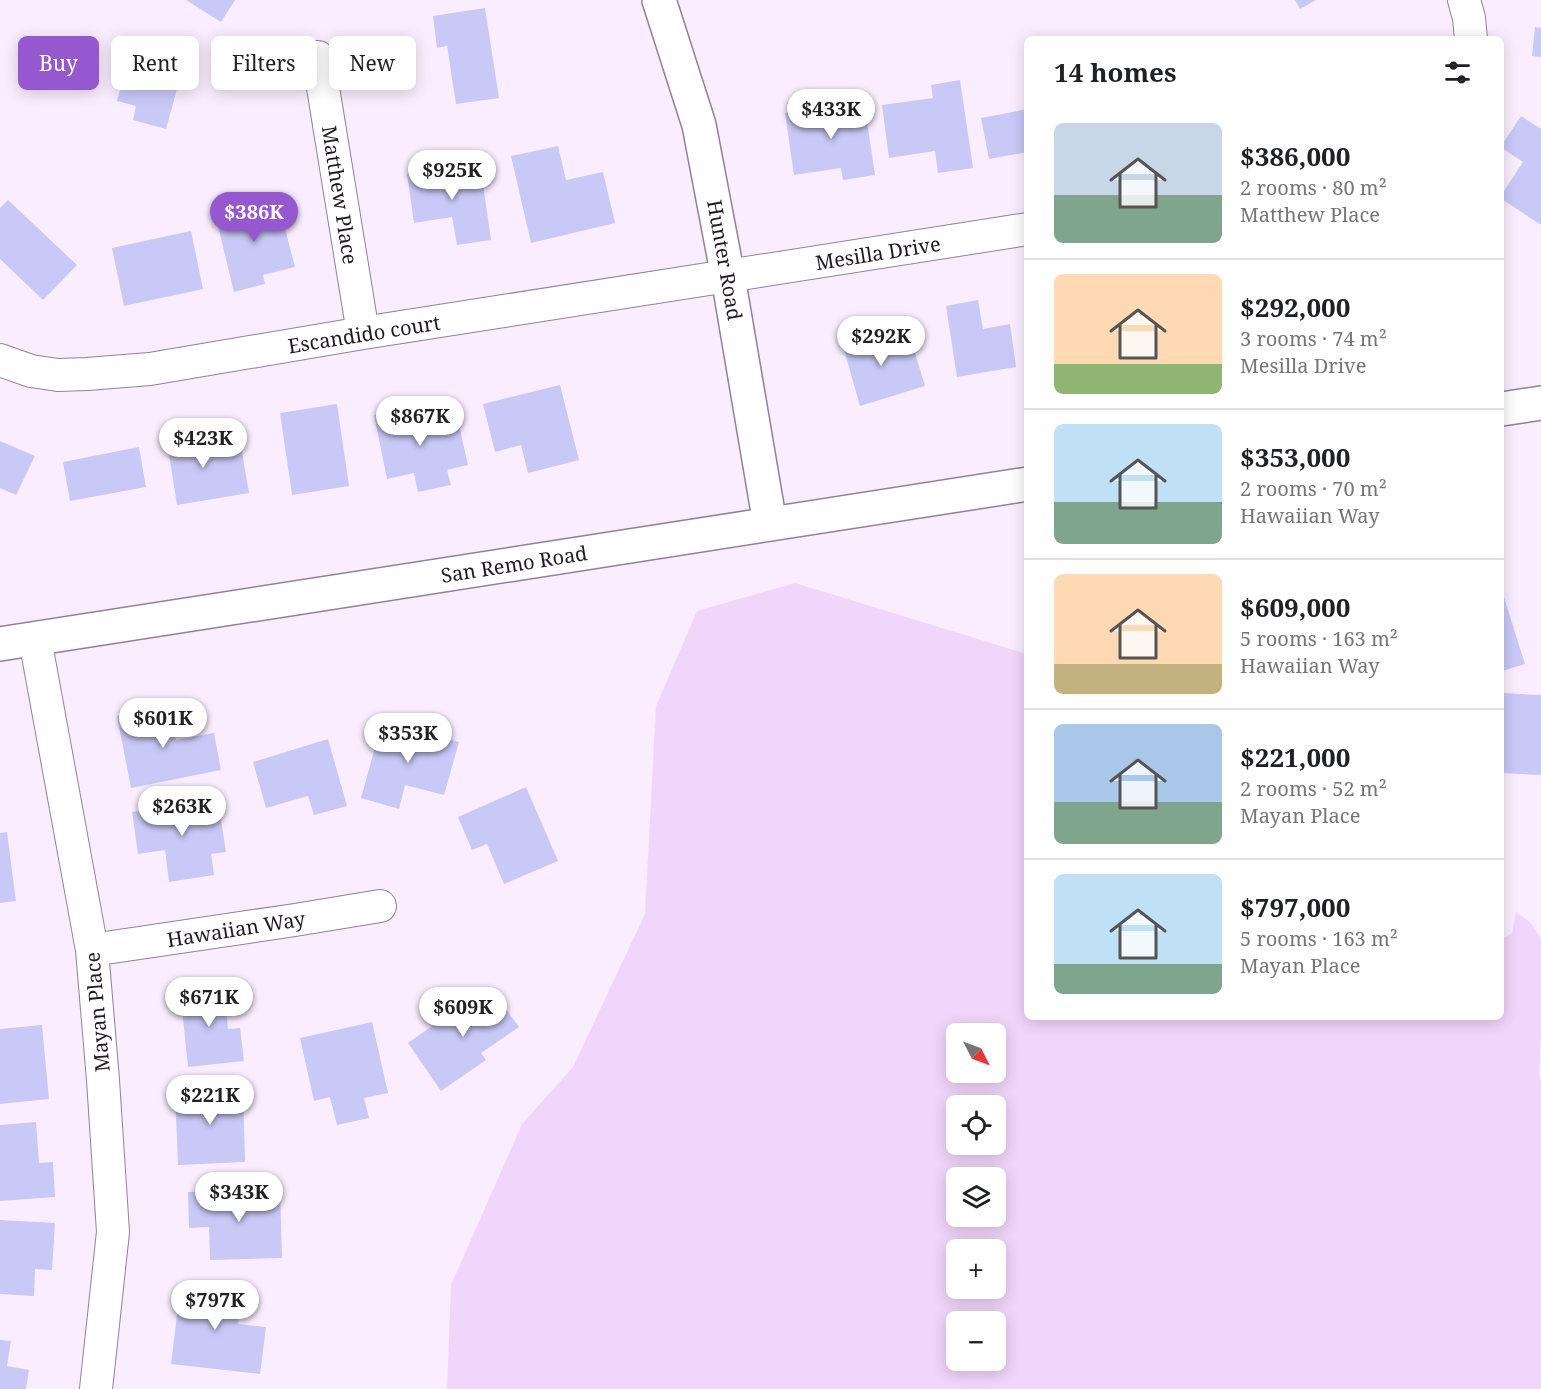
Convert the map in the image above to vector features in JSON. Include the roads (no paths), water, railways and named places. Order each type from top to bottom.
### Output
[{"type":"street","name":"Hunter Road","points":[[659,0],[699,125],[728,276],[770,524]]},
{"type":"street","points":[[1464,0],[1470,18],[1471,36]]},
{"type":"street","name":"Matthew Place","points":[[318,57],[363,333]]},
{"type":"street","name":"Mesilla Drive","points":[[728,276],[1024,230]]},
{"type":"street","name":"Escandido court","points":[[0,360],[31,371],[58,375],[150,369],[728,276]]},
{"type":"street","points":[[1504,409],[1541,403]]},
{"type":"street","name":"San Remo Road","points":[[0,645],[1024,485]]},
{"type":"street","name":"Mayan Place","points":[[36,639],[92,950],[103,1080],[113,1232],[96,1389]]},
{"type":"street","name":"Hawaiian Way","points":[[92,950],[380,906]]}]
